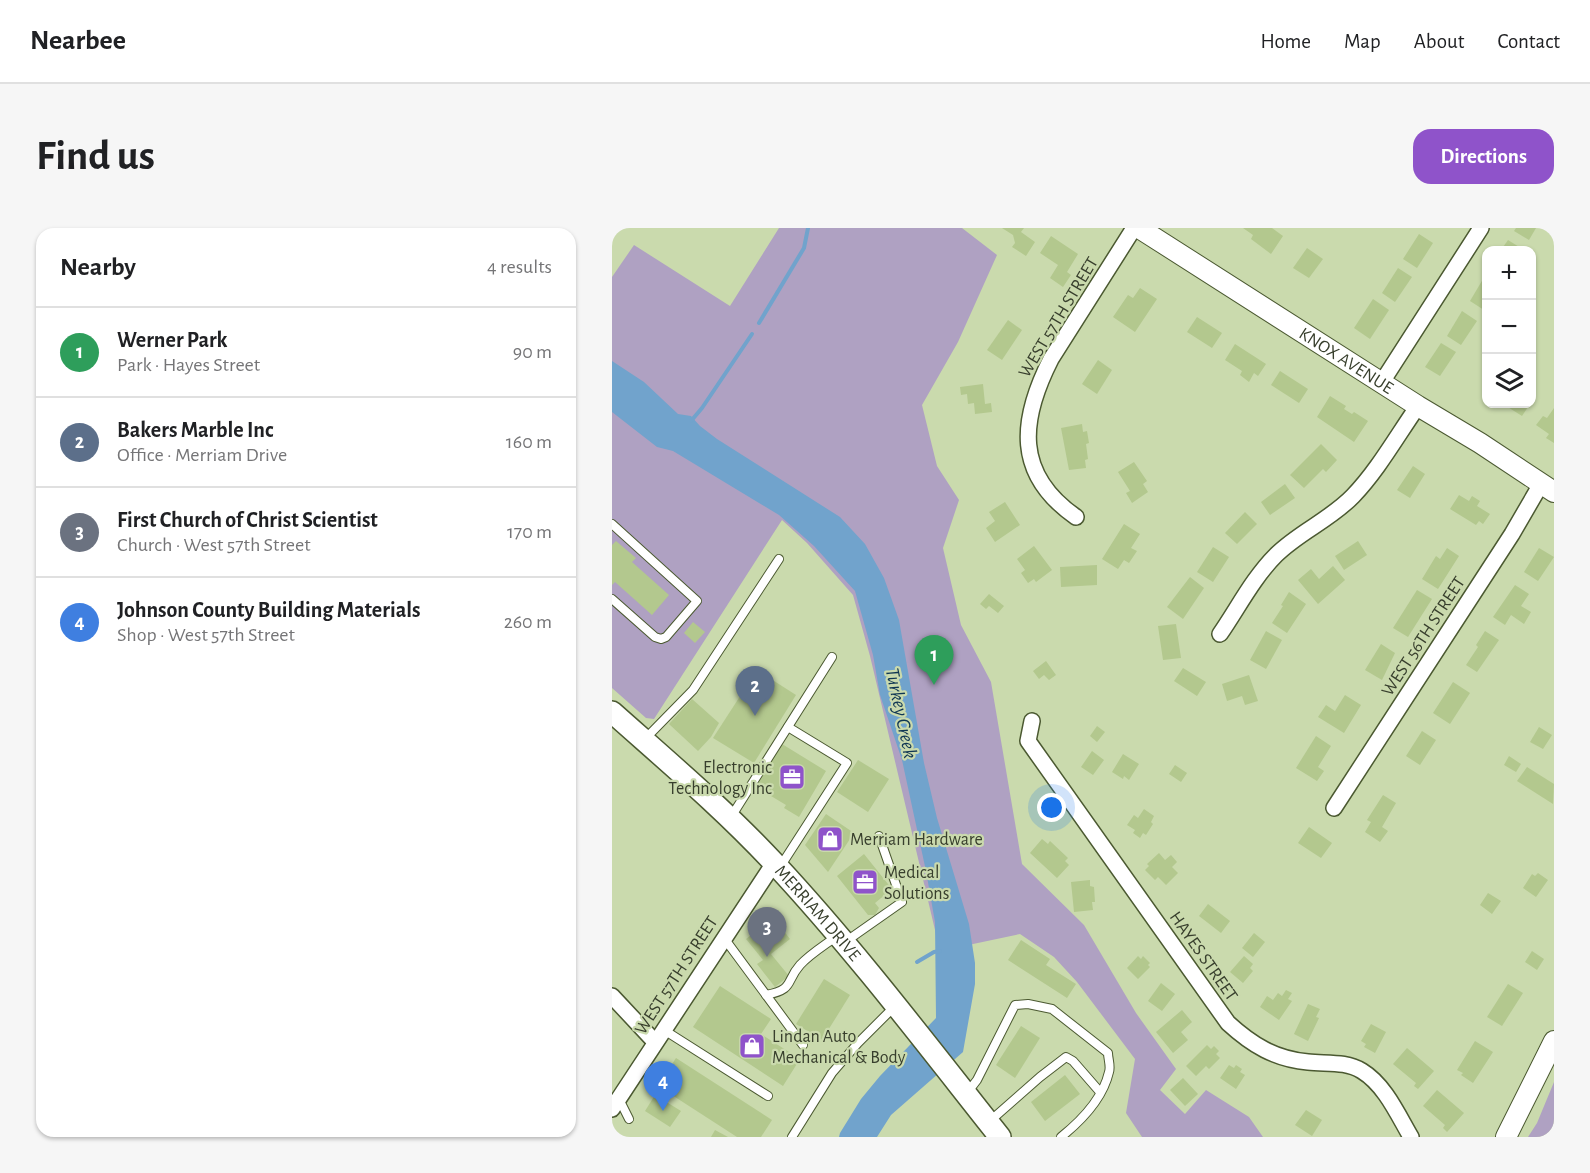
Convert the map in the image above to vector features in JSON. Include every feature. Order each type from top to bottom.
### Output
[{"type":"main road","name":"MERRIAM DRIVE","points":[[612,712],[730,819],[776,865],[841,939],[995,1130]]},
{"type":"street","name":"WEST 57TH STREET","points":[[1076,517],[1058,504],[1038,478],[1029,446],[1029,430],[1035,394],[1051,359],[1134,228]]},
{"type":"street","name":"KNOX AVENUE","points":[[1139,228],[1548,488]]},
{"type":"street","points":[[1382,382],[1481,228]]},
{"type":"street","points":[[1220,634],[1259,575],[1276,555],[1332,515],[1353,496],[1418,406]]},
{"type":"street","name":"WEST 56TH STREET","points":[[1334,808],[1512,534],[1548,488]]},
{"type":"street","name":"HAYES STREET","points":[[1032,721],[1028,741],[1228,1023],[1257,1047],[1273,1055],[1290,1060],[1341,1064],[1361,1070],[1375,1081],[1385,1094],[1411,1137]]},
{"type":"street","name":"WEST 57TH STREET","points":[[615,1104],[724,938],[776,865]]},
{"type":"street","points":[[612,996],[660,1036]]},
{"type":"street","points":[[1506,1137],[1553,1047]]},
{"type":"lane","points":[[612,525],[697,601],[666,637],[661,639],[655,637],[612,599]]},
{"type":"lane","points":[[644,741],[693,690],[779,559]]},
{"type":"lane","points":[[730,819],[832,657]]},
{"type":"lane","points":[[776,865],[848,763],[788,727]]},
{"type":"lane","points":[[766,995],[780,992],[790,982],[798,967],[902,902],[879,836]]},
{"type":"lane","points":[[724,938],[803,1045]]},
{"type":"lane","points":[[966,1094],[978,1080],[1015,1005],[1028,1004],[1052,1009],[1108,1053],[1110,1071],[1082,1120],[1061,1137]]},
{"type":"lane","points":[[792,1137],[832,1073],[895,1006]]},
{"type":"lane","points":[[660,1036],[768,1096]]},
{"type":"lane","points":[[995,1130],[1040,1077],[1066,1057],[1073,1061],[1100,1092]]},
{"type":"lane","points":[[615,1104],[629,1119]]},
{"type":"shaded area","points":[[779,228],[962,228],[997,255],[958,342],[922,405],[937,466],[959,500],[943,548],[961,625],[991,682],[1022,864],[1084,925],[1136,1013],[1176,1069],[1160,1090],[1185,1114],[1206,1090],[1249,1117],[1263,1137],[1142,1137],[1126,1113],[1135,1059],[1077,982],[1054,957],[1020,934],[940,951],[870,656],[853,595],[807,543],[782,520],[654,719],[646,718],[612,688],[612,277],[634,245],[730,306]]},
{"type":"shaded area","points":[[1554,1082],[1554,1137],[1528,1137],[1537,1123]]},
{"type":"water","name":"Turkey Creek","points":[[612,361],[644,382],[678,414],[691,416],[717,439],[840,517],[865,544],[884,578],[899,620],[924,763],[937,818],[969,924],[975,963],[975,984],[963,1052],[891,1115],[877,1137],[839,1137],[861,1099],[936,1018],[935,922],[902,760],[880,695],[873,655],[855,591],[814,546],[779,515],[673,451],[657,447],[612,412]]},
{"type":"building","points":[[1002,228],[1024,228],[1021,232],[1035,242],[1026,256],[1012,247],[1015,243],[1013,235]]},
{"type":"building","points":[[1243,228],[1272,228],[1283,236],[1271,254],[1251,239],[1253,235]]},
{"type":"building","points":[[1516,228],[1536,228],[1529,240],[1514,231]]},
{"type":"building","points":[[1419,234],[1433,243],[1417,268],[1403,259]]},
{"type":"building","points":[[1051,236],[1078,254],[1067,272],[1071,275],[1063,287],[1050,278],[1058,265],[1040,253]]},
{"type":"building","points":[[1508,240],[1518,246],[1504,246]]},
{"type":"building","points":[[1307,248],[1323,259],[1309,278],[1293,268]]},
{"type":"building","points":[[1398,268],[1412,277],[1395,302],[1382,293]]},
{"type":"building","points":[[1482,281],[1482,309],[1470,301]]},
{"type":"building","points":[[1140,288],[1157,299],[1135,332],[1113,317],[1128,295],[1133,298]]},
{"type":"building","points":[[1373,299],[1389,310],[1370,339],[1354,328]]},
{"type":"building","points":[[1462,311],[1477,321],[1461,345],[1447,336]]},
{"type":"building","points":[[1197,317],[1222,333],[1212,348],[1187,332]]},
{"type":"building","points":[[1008,320],[1022,330],[1002,360],[987,350]]},
{"type":"building","points":[[1441,343],[1456,352],[1440,376],[1425,367]]},
{"type":"building","points":[[1235,344],[1266,364],[1258,376],[1254,373],[1249,382],[1240,375],[1242,371],[1225,360]]},
{"type":"building","points":[[1098,360],[1112,370],[1097,394],[1082,384]]},
{"type":"building","points":[[1280,371],[1308,389],[1299,403],[1271,385]]},
{"type":"building","points":[[983,384],[985,404],[991,403],[992,412],[975,414],[974,403],[968,404],[967,394],[961,395],[960,387]]},
{"type":"building","points":[[1330,396],[1346,406],[1344,409],[1368,421],[1354,442],[1317,417]]},
{"type":"building","points":[[1509,408],[1527,408],[1522,416]]},
{"type":"building","points":[[1554,408],[1554,443],[1546,438],[1549,434],[1536,425],[1543,416],[1547,418]]},
{"type":"building","points":[[1082,424],[1083,432],[1087,431],[1089,443],[1086,444],[1088,459],[1085,460],[1086,468],[1069,470],[1061,428]]},
{"type":"building","points":[[1321,444],[1337,460],[1326,472],[1323,469],[1304,488],[1290,475]]},
{"type":"building","points":[[1134,462],[1147,481],[1143,484],[1148,492],[1132,503],[1126,493],[1130,491],[1118,472]]},
{"type":"building","points":[[1413,466],[1425,474],[1410,498],[1397,490]]},
{"type":"building","points":[[1285,484],[1295,498],[1270,515],[1261,502]]},
{"type":"building","points":[[1459,495],[1469,501],[1472,496],[1480,501],[1477,506],[1490,514],[1483,524],[1479,521],[1476,525],[1450,509]]},
{"type":"building","points":[[1005,502],[1020,525],[995,542],[986,528],[995,521],[989,512]]},
{"type":"building","points":[[1245,512],[1257,524],[1237,544],[1225,533]]},
{"type":"building","points":[[1124,524],[1140,534],[1131,548],[1137,551],[1129,563],[1124,560],[1118,569],[1102,559]]},
{"type":"building","points":[[616,541],[636,558],[632,562],[669,595],[652,615],[615,582],[612,585],[612,545]]},
{"type":"building","points":[[1358,541],[1367,555],[1344,570],[1335,556]]},
{"type":"building","points":[[1034,546],[1052,570],[1036,582],[1034,579],[1028,583],[1021,573],[1025,570],[1017,559]]},
{"type":"building","points":[[1213,547],[1229,557],[1213,582],[1197,572]]},
{"type":"building","points":[[1447,548],[1459,556],[1438,589],[1422,579],[1436,556],[1440,559]]},
{"type":"building","points":[[1539,548],[1554,557],[1538,581],[1524,572]]},
{"type":"building","points":[[1097,565],[1097,585],[1061,587],[1060,567]]},
{"type":"building","points":[[1333,566],[1345,580],[1318,604],[1298,580],[1311,569],[1319,579]]},
{"type":"building","points":[[1190,577],[1204,588],[1183,619],[1167,607]]},
{"type":"building","points":[[1515,585],[1529,594],[1521,606],[1531,612],[1524,624],[1511,615],[1505,625],[1493,617]]},
{"type":"building","points":[[1417,590],[1432,599],[1408,637],[1393,628]]},
{"type":"building","points":[[1289,592],[1306,604],[1287,633],[1272,623]]},
{"type":"building","points":[[989,594],[1004,606],[998,613],[989,606],[986,609],[980,604]]},
{"type":"building","points":[[693,622],[705,632],[695,643],[684,633]]},
{"type":"building","points":[[1176,624],[1181,658],[1163,660],[1158,626]]},
{"type":"building","points":[[1266,631],[1282,640],[1266,669],[1250,660]]},
{"type":"building","points":[[1485,631],[1499,640],[1477,672],[1466,665]]},
{"type":"building","points":[[1381,644],[1395,653],[1382,680],[1365,670]]},
{"type":"building","points":[[1046,661],[1056,675],[1049,680],[1044,675],[1039,679],[1033,671]]},
{"type":"building","points":[[1183,668],[1206,682],[1197,696],[1174,681]]},
{"type":"building","points":[[757,670],[796,695],[754,763],[713,738]]},
{"type":"building","points":[[1249,675],[1258,701],[1245,705],[1242,696],[1227,701],[1222,684]]},
{"type":"building","points":[[1453,682],[1470,693],[1450,724],[1433,713]]},
{"type":"building","points":[[1345,695],[1361,705],[1344,733],[1318,717],[1326,705],[1335,711]]},
{"type":"building","points":[[692,699],[719,723],[711,737],[698,751],[669,724]]},
{"type":"building","points":[[1097,726],[1105,732],[1097,742],[1090,736]]},
{"type":"building","points":[[1539,727],[1552,735],[1543,749],[1530,742]]},
{"type":"building","points":[[1422,731],[1436,740],[1420,765],[1406,756]]},
{"type":"building","points":[[1316,736],[1331,746],[1318,767],[1324,771],[1317,781],[1296,768]]},
{"type":"building","name":"Electronic Technology Inc","points":[[782,744],[826,771],[799,817],[784,808],[786,805],[771,796],[773,793],[758,783]]},
{"type":"building","points":[[1092,751],[1104,760],[1093,775],[1081,767]]},
{"type":"building","points":[[1123,754],[1139,764],[1129,780],[1112,772]]},
{"type":"building","points":[[1509,756],[1521,764],[1516,772],[1504,765]]},
{"type":"building","points":[[858,760],[889,779],[868,812],[837,792]]},
{"type":"building","points":[[1175,765],[1187,773],[1181,782],[1169,774]]},
{"type":"building","points":[[1527,767],[1554,784],[1553,804],[1517,781]]},
{"type":"building","points":[[1383,795],[1396,803],[1382,827],[1388,831],[1380,842],[1365,832],[1371,822],[1367,820]]},
{"type":"building","points":[[1144,809],[1154,816],[1151,822],[1153,824],[1146,835],[1143,833],[1140,838],[1133,833],[1135,830],[1127,825],[1134,815],[1138,818]]},
{"type":"building","name":"Merriam Hardware","points":[[826,814],[854,833],[828,872],[805,845]]},
{"type":"building","points":[[1309,827],[1332,843],[1321,858],[1298,843]]},
{"type":"building","points":[[1042,839],[1048,844],[1050,841],[1068,858],[1065,861],[1069,865],[1057,878],[1030,853]]},
{"type":"building","points":[[1159,853],[1165,860],[1171,855],[1177,862],[1172,867],[1178,873],[1166,885],[1158,877],[1155,880],[1145,870],[1149,866],[1147,864]]},
{"type":"building","name":"Medical Solutions","points":[[864,854],[892,889],[875,903],[879,908],[875,915],[868,915],[837,876]]},
{"type":"building","points":[[1538,873],[1548,880],[1536,897],[1523,888],[1532,874],[1535,876]]},
{"type":"building","points":[[1090,880],[1090,886],[1094,887],[1093,910],[1074,912],[1071,882]]},
{"type":"building","points":[[1488,893],[1501,901],[1492,914],[1480,905]]},
{"type":"building","points":[[1208,904],[1230,921],[1221,933],[1199,916]]},
{"type":"building","points":[[776,921],[790,939],[771,954],[789,976],[775,987],[757,964],[763,960],[746,939],[755,932],[758,936]]},
{"type":"building","points":[[1254,933],[1265,942],[1253,957],[1242,948]]},
{"type":"building","points":[[1021,940],[1050,959],[1046,965],[1076,984],[1067,998],[1008,960]]},
{"type":"building","points":[[1532,951],[1544,959],[1537,970],[1525,962]]},
{"type":"building","points":[[1138,956],[1141,959],[1143,956],[1150,963],[1148,965],[1150,967],[1138,979],[1127,968]]},
{"type":"building","points":[[1244,956],[1253,964],[1250,968],[1253,971],[1243,983],[1230,972]]},
{"type":"building","points":[[824,979],[850,995],[822,1040],[796,1024]]},
{"type":"building","points":[[1161,983],[1175,994],[1162,1011],[1148,1001]]},
{"type":"building","points":[[1508,984],[1523,993],[1502,1026],[1487,1017]]},
{"type":"building","name":"Lindan Auto Mechanical & Body","points":[[720,986],[771,1019],[761,1034],[800,1059],[783,1086],[693,1027]]},
{"type":"building","points":[[1286,990],[1292,993],[1288,999],[1292,1001],[1279,1020],[1260,1007],[1267,996],[1273,1000],[1278,993],[1282,996]]},
{"type":"building","points":[[1308,1004],[1320,1009],[1316,1017],[1319,1018],[1308,1041],[1294,1034]]},
{"type":"building","points":[[1182,1010],[1192,1022],[1181,1032],[1188,1040],[1173,1053],[1156,1032]]},
{"type":"building","points":[[1371,1024],[1386,1032],[1375,1053],[1364,1047],[1366,1044],[1361,1041]]},
{"type":"building","points":[[1021,1026],[1040,1038],[1015,1078],[996,1065]]},
{"type":"building","points":[[1475,1041],[1493,1052],[1473,1083],[1457,1070]]},
{"type":"building","points":[[1207,1045],[1211,1049],[1214,1046],[1219,1051],[1216,1054],[1220,1058],[1209,1069],[1206,1066],[1196,1076],[1186,1066]]},
{"type":"building","points":[[1407,1048],[1434,1071],[1418,1089],[1414,1086],[1416,1083],[1393,1064]]},
{"type":"building","points":[[676,1058],[772,1120],[761,1137],[737,1137],[658,1086]]},
{"type":"building","points":[[1229,1065],[1234,1068],[1236,1065],[1245,1075],[1236,1089],[1220,1078]]},
{"type":"building","points":[[1065,1075],[1080,1094],[1045,1121],[1031,1102]]},
{"type":"building","points":[[1183,1078],[1198,1094],[1185,1106],[1170,1090]]},
{"type":"building","points":[[1437,1090],[1464,1113],[1447,1132],[1443,1128],[1445,1125],[1423,1106]]},
{"type":"building","points":[[655,1095],[681,1111],[670,1127],[645,1111]]},
{"type":"building","points":[[1306,1110],[1322,1120],[1312,1136],[1295,1125]]},
{"type":"building","points":[[715,1130],[728,1137],[711,1137]]},
{"type":"waterway","points":[[759,323],[804,248],[808,228]]},
{"type":"waterway","points":[[691,421],[752,334]]},
{"type":"waterway","points":[[917,962],[940,951]]},
{"type":"place","name":"Werner Park","points":[[934,685]]},
{"type":"place","name":"Bakers Marble Inc","points":[[755,716]]},
{"type":"place","name":"Electronic Technology Inc","points":[[792,777]]},
{"type":"place","name":"Merriam Hardware","points":[[830,839]]},
{"type":"place","name":"Medical Solutions","points":[[865,882]]},
{"type":"place","name":"First Church of Christ Scientist","points":[[767,957]]},
{"type":"place","name":"Lindan Auto Mechanical & Body","points":[[752,1046]]},
{"type":"place","name":"Johnson County Building Materials","points":[[663,1111]]}]
